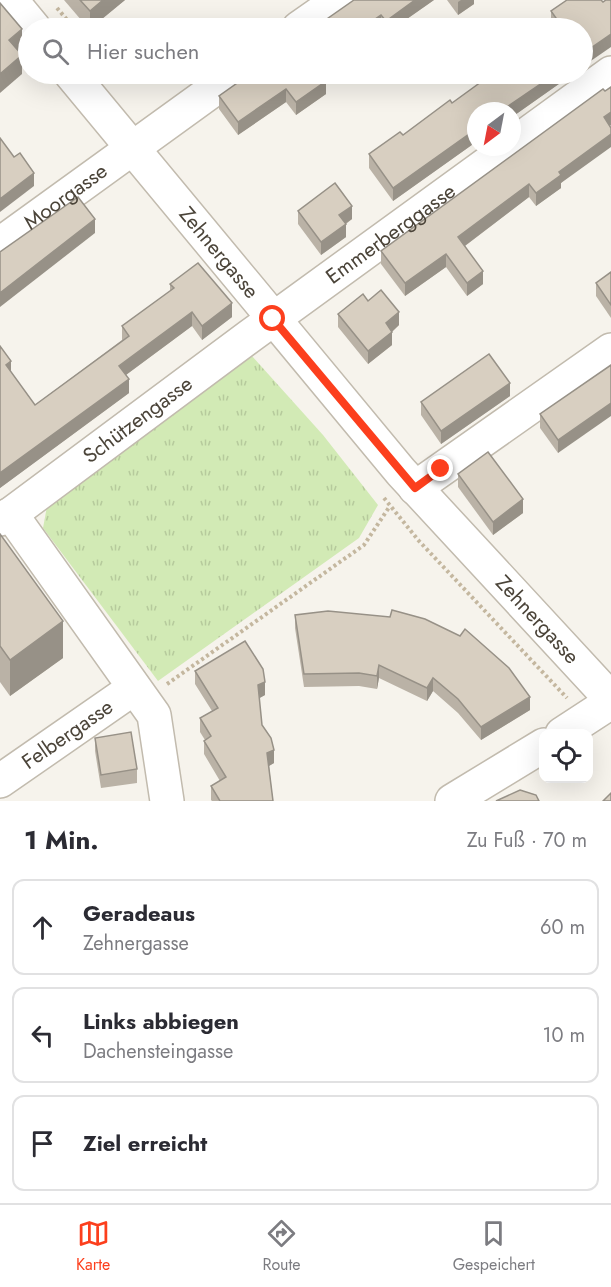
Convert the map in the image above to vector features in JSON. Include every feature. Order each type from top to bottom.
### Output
[{"type":"street","points":[[11,0],[26,18]]},
{"type":"street","points":[[313,18],[339,0]]},
{"type":"street","name":"Emmerberggasse","points":[[521,139],[611,73]]},
{"type":"street","name":"Zehnergasse","points":[[79,84],[273,319],[403,497],[611,701]]},
{"type":"street","name":"Moorgasse","points":[[0,244],[221,84]]},
{"type":"street","name":"Emmerberggasse","points":[[273,319],[497,156]]},
{"type":"street","name":"Schützengasse","points":[[6,516],[273,319]]},
{"type":"street","points":[[403,497],[611,350]]},
{"type":"street","points":[[6,516],[154,715],[167,801]]},
{"type":"street","name":"Felbergasse","points":[[0,781],[139,694]]},
{"type":"street","points":[[569,729],[611,701]]},
{"type":"street","points":[[452,801],[539,747]]},
{"type":"path","points":[[50,0],[65,18]]},
{"type":"path","points":[[139,694],[364,545],[403,497]]},
{"type":"green space","points":[[251,355],[323,435],[378,505],[359,538],[158,681],[43,528],[48,501]]},
{"type":"building","points":[[80,0],[103,0],[90,11]]},
{"type":"building","points":[[354,0],[415,0],[390,18],[384,18],[381,15],[377,18],[328,18]]},
{"type":"building","points":[[567,0],[601,0],[603,2],[611,0],[611,34],[593,46],[593,18],[556,18],[551,11]]},
{"type":"building","points":[[0,3],[18,24],[18,32],[9,40],[18,50],[18,58],[0,74]]},
{"type":"building","points":[[236,84],[322,84],[296,102],[286,89],[238,122],[219,96]]},
{"type":"building","points":[[478,84],[540,84],[514,102],[467,102],[467,135],[393,188],[369,154],[400,132],[403,135],[450,100],[452,103]]},
{"type":"building","points":[[611,87],[611,112],[604,117],[611,128],[611,134],[559,172],[561,175],[536,193],[529,184],[458,237],[483,271],[467,283],[446,254],[405,283],[381,251],[511,156],[521,156],[521,149],[603,89],[605,91]]},
{"type":"building","points":[[0,138],[14,157],[20,153],[34,173],[0,199]]},
{"type":"building","points":[[335,183],[352,206],[339,215],[346,224],[321,242],[298,211]]},
{"type":"building","points":[[78,197],[95,219],[0,293],[0,252]]},
{"type":"building","points":[[198,263],[232,303],[202,326],[192,312],[119,366],[129,379],[0,473],[0,346],[11,361],[6,365],[35,405],[129,336],[122,326],[174,288],[170,284]]},
{"type":"building","points":[[611,272],[611,305],[596,283]]},
{"type":"building","points":[[381,290],[399,312],[386,323],[392,332],[368,351],[338,314],[363,294],[368,301]]},
{"type":"building","points":[[489,354],[510,383],[441,431],[421,402]]},
{"type":"building","points":[[611,365],[611,403],[558,440],[540,414]]},
{"type":"building","points":[[488,452],[523,499],[493,522],[458,474]]},
{"type":"building","points":[[0,534],[63,621],[10,660],[0,646]]},
{"type":"building","points":[[392,610],[425,619],[460,636],[465,629],[509,668],[530,697],[481,727],[458,699],[433,678],[427,688],[379,665],[377,676],[359,673],[304,674],[295,615],[328,611],[390,617]]},
{"type":"building","points":[[245,641],[263,669],[265,682],[258,685],[262,725],[271,738],[274,750],[267,753],[273,801],[220,801],[211,786],[226,777],[204,741],[211,736],[200,718],[218,708],[195,671]]},
{"type":"building","points":[[131,732],[137,769],[101,775],[95,738]]},
{"type":"building","points":[[520,790],[536,795],[539,801],[496,801]]},
{"type":"building","points":[[611,793],[611,801],[603,801]]},
{"type":"route","points":[[273,319],[415,488],[441,469]]}]
